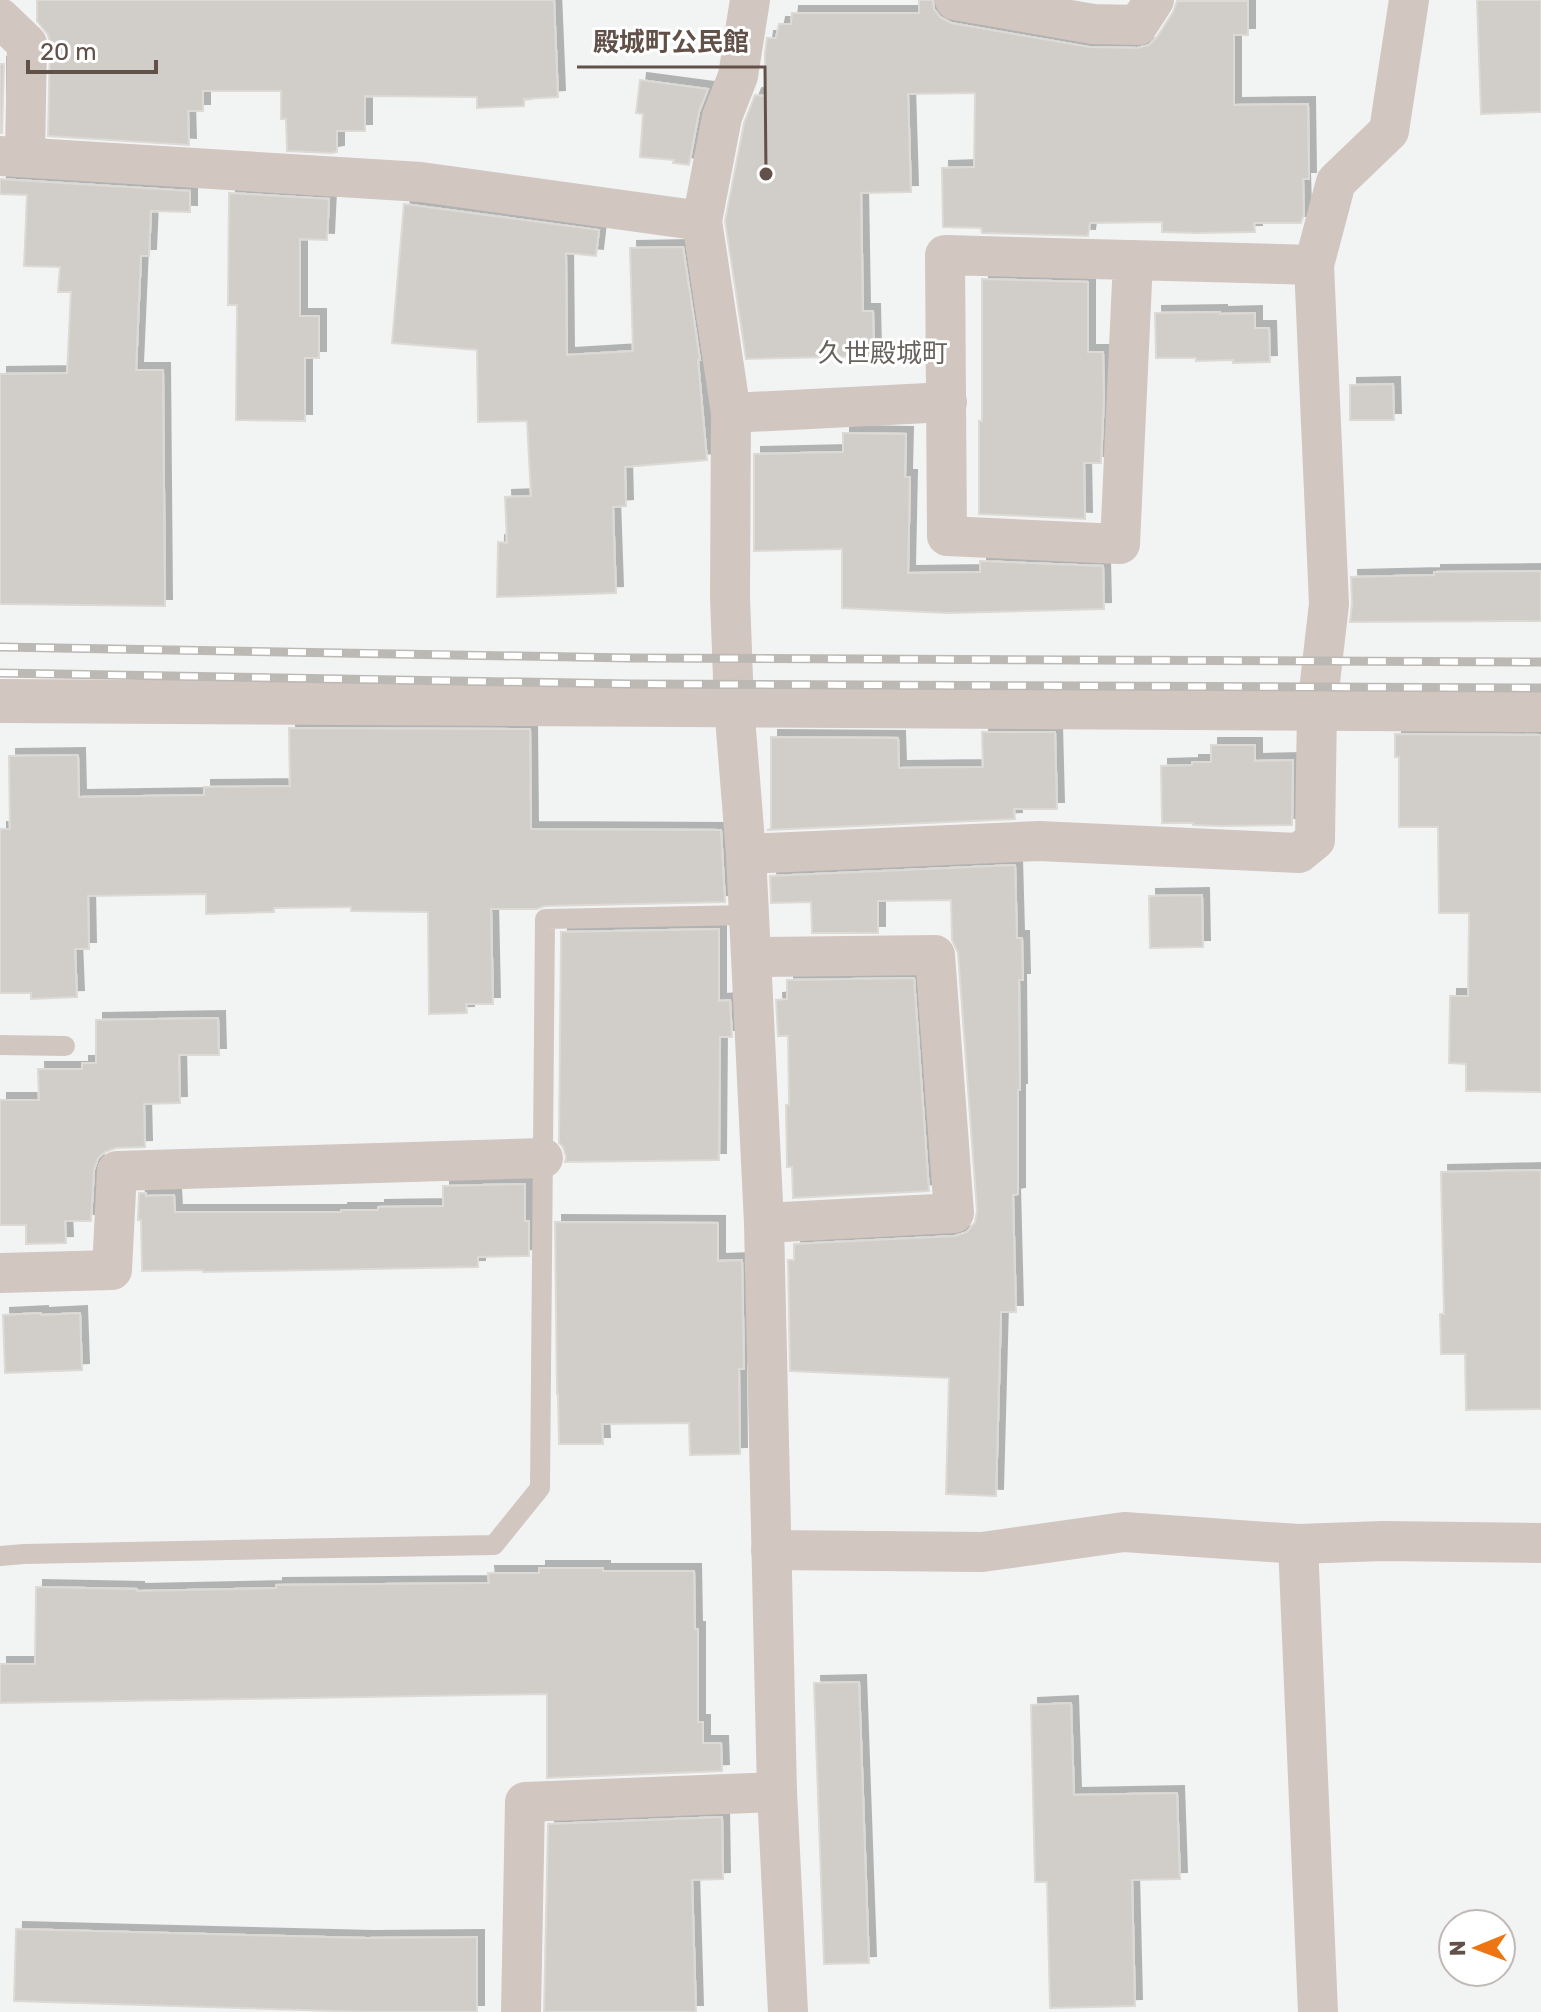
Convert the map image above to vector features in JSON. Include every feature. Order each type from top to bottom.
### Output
[{"type":"street","points":[[750,0],[738,76],[722,117],[702,221],[731,413],[730,597],[734,705],[752,957],[764,1223],[777,1792],[788,2012]]},
{"type":"street","points":[[955,0],[1093,24],[1138,25],[1154,0]]},
{"type":"street","points":[[746,854],[1039,841],[1299,853],[1315,840],[1317,708],[1329,604],[1314,265],[1336,182],[1389,131],[1409,0]]},
{"type":"street","points":[[0,18],[27,44],[12,156],[421,182],[702,221]]},
{"type":"street","points":[[1133,260],[1120,544],[947,536],[945,255],[1133,260],[1314,265]]},
{"type":"street","points":[[731,413],[947,402]]},
{"type":"street","points":[[0,701],[1541,710]]},
{"type":"street","points":[[752,957],[935,955],[954,1213],[764,1223]]},
{"type":"street","points":[[0,1273],[112,1270],[117,1171],[543,1158]]},
{"type":"street","points":[[771,1550],[982,1552],[1124,1532],[1298,1544],[1383,1541],[1541,1543]]},
{"type":"street","points":[[1298,1544],[1318,2012]]},
{"type":"street","points":[[521,2012],[525,1802],[777,1792]]},
{"type":"lane","points":[[0,1556],[494,1545],[540,1488],[545,919],[749,915]]},
{"type":"lane","points":[[0,1045],[65,1046]]},
{"type":"building","points":[[37,0],[554,0],[558,97],[524,99],[524,106],[477,108],[477,97],[365,96],[365,131],[337,131],[337,152],[331,153],[287,151],[286,119],[281,119],[281,91],[203,91],[203,111],[188,111],[189,145],[48,136],[50,44],[48,35],[37,21]]},
{"type":"building","points":[[919,0],[933,0],[934,9],[940,17],[951,23],[1089,47],[1137,48],[1149,45],[1157,37],[1177,1],[1248,1],[1248,35],[1234,35],[1234,105],[1308,104],[1309,179],[1303,179],[1304,214],[1301,223],[1254,223],[1255,232],[1197,233],[1162,232],[1162,222],[1090,223],[1088,236],[982,233],[981,228],[943,227],[942,168],[974,167],[975,93],[908,94],[911,192],[861,193],[863,311],[873,311],[874,356],[746,359],[725,221],[744,123],[755,95],[765,96],[767,38],[776,38],[779,24],[791,24],[792,13],[919,13]]},
{"type":"building","points":[[1477,0],[1541,0],[1541,112],[1481,114]]},
{"type":"building","points":[[0,64],[4,64],[2,133],[0,133]]},
{"type":"building","points":[[640,80],[708,89],[699,112],[689,165],[673,163],[674,160],[640,157],[643,114],[636,113]]},
{"type":"building","points":[[0,179],[190,191],[190,212],[151,211],[149,256],[141,256],[136,370],[163,370],[165,606],[0,604],[0,374],[67,373],[71,292],[58,292],[60,267],[24,266],[27,195],[0,194]]},
{"type":"building","points":[[229,193],[329,199],[327,240],[300,239],[300,316],[319,316],[319,358],[305,358],[305,421],[236,420],[237,305],[228,305]]},
{"type":"building","points":[[404,204],[599,230],[596,256],[566,253],[567,355],[633,351],[630,248],[683,247],[700,360],[707,460],[625,467],[626,506],[613,507],[616,593],[497,597],[498,542],[507,543],[505,497],[531,496],[527,421],[478,422],[477,350],[392,343]]},
{"type":"building","points":[[982,279],[1088,282],[1088,352],[1103,352],[1104,397],[1101,463],[1084,463],[1085,519],[979,514]]},
{"type":"building","points":[[1155,313],[1255,313],[1255,328],[1269,328],[1270,362],[1156,358]]},
{"type":"building","points":[[1393,384],[1394,420],[1350,420],[1350,385]]},
{"type":"building","points":[[843,433],[906,434],[905,477],[910,477],[908,573],[980,572],[980,561],[1103,566],[1104,609],[947,613],[842,608],[842,549],[754,551],[754,454],[843,452]]},
{"type":"building","points":[[1541,571],[1541,621],[1350,622],[1351,577]]},
{"type":"building","points":[[289,728],[530,729],[531,829],[721,830],[725,902],[491,909],[493,1004],[466,1004],[467,1013],[429,1014],[428,912],[351,911],[351,907],[274,908],[274,912],[206,914],[206,894],[88,896],[89,949],[75,949],[77,997],[31,999],[31,993],[0,993],[0,829],[10,829],[9,756],[78,755],[79,797],[204,795],[204,787],[290,786]]},
{"type":"building","points":[[982,732],[1055,732],[1057,809],[1014,809],[1015,819],[767,830],[771,829],[771,737],[898,738],[899,768],[983,767]]},
{"type":"building","points":[[1395,734],[1541,735],[1541,1092],[1466,1091],[1466,1064],[1449,1063],[1450,996],[1468,996],[1469,913],[1439,913],[1438,827],[1399,827],[1399,757],[1395,757]]},
{"type":"building","points":[[1211,745],[1255,745],[1255,761],[1293,760],[1292,825],[1162,823],[1161,766],[1211,762]]},
{"type":"building","points":[[1015,865],[1017,938],[1022,938],[1023,980],[1019,980],[1018,1194],[1013,1195],[1016,1312],[1001,1312],[996,1496],[946,1494],[949,1378],[790,1371],[788,1260],[794,1260],[794,1244],[955,1236],[967,1232],[975,1222],[977,1211],[958,953],[952,940],[951,900],[878,901],[878,933],[812,933],[811,902],[771,903],[770,876]]},
{"type":"building","points":[[1202,895],[1203,947],[1150,948],[1149,896]]},
{"type":"building","points":[[719,929],[719,1001],[730,1000],[732,1037],[720,1037],[719,1160],[565,1162],[563,1147],[559,1143],[561,932]]},
{"type":"building","points":[[914,978],[929,1191],[793,1198],[792,1167],[787,1167],[788,1036],[778,1036],[776,1000],[787,999],[787,980]]},
{"type":"building","points":[[218,1018],[219,1055],[179,1055],[180,1103],[144,1104],[145,1147],[116,1148],[98,1158],[94,1170],[91,1221],[65,1221],[66,1243],[26,1244],[26,1225],[0,1225],[0,1100],[39,1100],[38,1069],[82,1069],[82,1063],[96,1063],[96,1020]]},
{"type":"building","points":[[1541,1170],[1541,1409],[1466,1410],[1465,1354],[1441,1354],[1440,1314],[1444,1314],[1441,1172]]},
{"type":"building","points":[[525,1184],[529,1256],[478,1257],[478,1267],[142,1271],[139,1193],[146,1193],[146,1196],[174,1195],[175,1212],[341,1212],[378,1210],[378,1207],[443,1206],[443,1186]]},
{"type":"building","points":[[555,1222],[718,1223],[718,1261],[742,1260],[744,1369],[739,1369],[740,1454],[690,1455],[689,1423],[602,1424],[603,1444],[559,1444]]},
{"type":"building","points":[[80,1313],[82,1370],[5,1373],[3,1315]]},
{"type":"building","points":[[539,1568],[694,1571],[695,1629],[698,1629],[698,1722],[703,1722],[703,1743],[721,1743],[722,1771],[547,1778],[547,1694],[0,1703],[0,1664],[35,1664],[36,1587],[137,1591],[276,1588],[276,1585],[489,1583],[488,1573],[539,1573]]},
{"type":"building","points":[[859,1682],[869,1963],[824,1964],[814,1683]]},
{"type":"building","points":[[1071,1703],[1074,1795],[1177,1793],[1180,1879],[1132,1880],[1135,2006],[1050,2008],[1047,1882],[1035,1882],[1031,1705]]},
{"type":"building","points":[[722,1817],[723,1879],[692,1880],[696,2012],[544,2012],[548,1824]]},
{"type":"building","points":[[16,1929],[367,1938],[477,1937],[477,2012],[368,2012],[14,2001]]},
{"type":"railway","points":[[0,647],[630,658],[1541,662]]},
{"type":"railway","points":[[0,673],[630,684],[1541,688]]},
{"type":"place","name":"殿城町公民館","points":[[766,174]]},
{"type":"district","name":"久世殿城町","points":[[883,353]]}]
